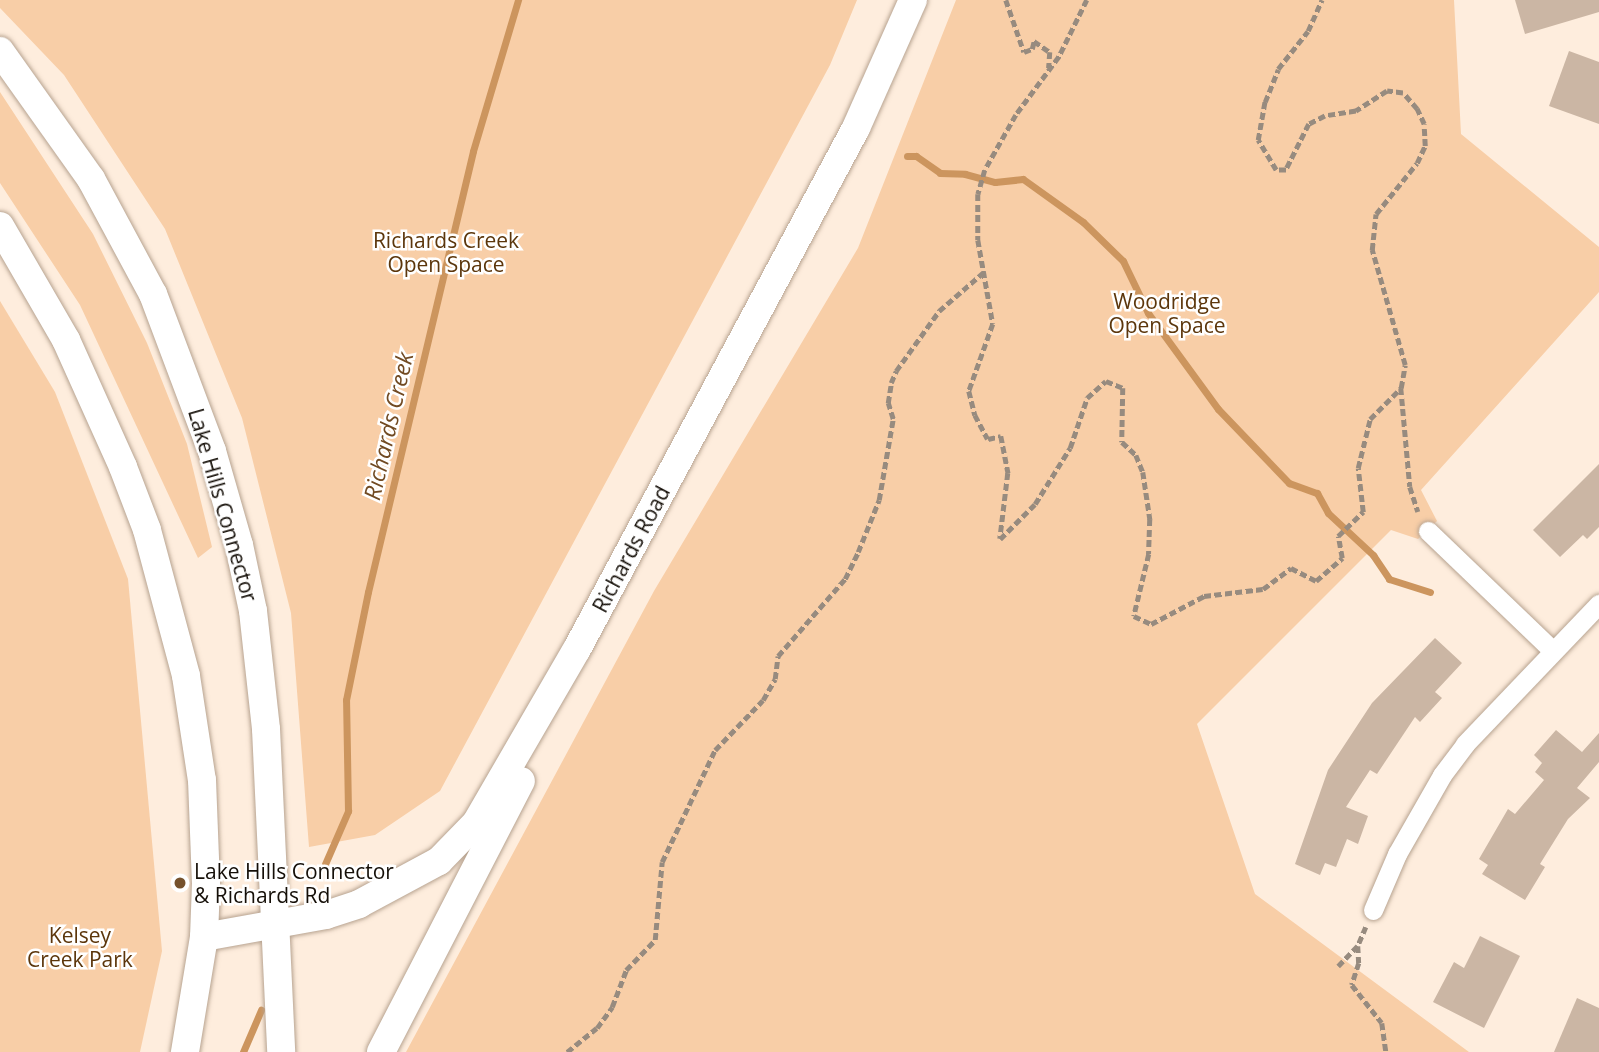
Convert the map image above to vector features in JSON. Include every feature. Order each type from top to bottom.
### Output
[{"type":"main road","name":"Richards Road","points":[[204,937],[275,925],[359,904],[439,861],[494,800],[856,128],[914,0]]},
{"type":"main road","name":"Lake Hills Connector","points":[[0,51],[91,179],[153,294],[212,451],[239,545],[254,624],[266,729],[281,1052]]},
{"type":"main road","points":[[0,226],[97,403],[147,530],[186,676],[197,741],[205,844],[204,937],[185,1052]]},
{"type":"main road","points":[[381,1052],[509,810],[577,649]]},
{"type":"street","points":[[1428,531],[1553,651]]},
{"type":"street","points":[[1373,910],[1397,854],[1442,775],[1599,604]]},
{"type":"path","points":[[1006,0],[1024,52],[1032,49],[1034,41],[1050,52],[1049,68]]},
{"type":"path","points":[[1087,0],[1066,46],[1049,68],[985,170],[978,194],[978,240],[986,270],[993,324],[969,391],[975,415],[988,439],[1001,436],[1008,473],[1000,539],[1035,504],[1070,448],[1087,398],[1107,381],[1123,388],[1122,442],[1136,455],[1143,472],[1150,519],[1149,554],[1134,616],[1151,624],[1204,596],[1263,589],[1291,568],[1316,581],[1342,558],[1338,536],[1353,525],[1363,512],[1358,467],[1370,419],[1401,388]]},
{"type":"path","points":[[1322,0],[1308,31],[1278,68],[1265,102],[1258,140],[1276,170],[1286,170],[1309,124],[1325,116],[1356,111],[1387,91],[1403,93],[1417,109],[1424,124],[1425,146],[1417,163],[1376,214],[1372,250],[1405,365],[1401,388],[1409,486],[1419,518],[1428,531]]},
{"type":"path","points":[[567,1052],[597,1028],[612,1007],[626,970],[655,940],[662,862],[715,750],[763,700],[775,679],[778,656],[845,579],[879,500],[893,419],[888,403],[891,383],[927,327],[986,270]]},
{"type":"path","points":[[1338,966],[1358,946],[1373,910]]},
{"type":"path","points":[[1358,946],[1359,963],[1352,985],[1382,1023],[1386,1052]]},
{"type":"green space","name":"Richards Creek Open Space","points":[[0,0],[857,0],[830,65],[440,791],[375,835],[309,847],[291,613],[242,418],[165,229],[64,75],[0,8]]},
{"type":"green space","name":"Woodridge Open Space","points":[[956,0],[1454,0],[1461,134],[1599,247],[1599,292],[1421,490],[1437,521],[1418,539],[1391,530],[1197,724],[1255,894],[1469,1052],[406,1052],[654,591],[858,248]]},
{"type":"green space","points":[[0,92],[93,234],[147,343],[187,444],[212,547],[198,558],[80,305],[0,183]]},
{"type":"green space","name":"Kelsey Creek Park","points":[[0,301],[55,392],[128,579],[162,951],[140,1052],[0,1052]]},
{"type":"building","points":[[1515,0],[1599,0],[1599,12],[1525,34]]},
{"type":"building","points":[[1569,51],[1599,62],[1599,124],[1549,106]]},
{"type":"building","points":[[1599,464],[1599,527],[1587,539],[1583,535],[1560,557],[1533,530]]},
{"type":"building","points":[[1435,638],[1462,663],[1435,692],[1442,698],[1420,722],[1415,717],[1377,774],[1370,770],[1346,807],[1368,816],[1358,844],[1347,839],[1336,867],[1325,863],[1320,875],[1295,864],[1328,770],[1372,703]]},
{"type":"building","points":[[1556,730],[1582,752],[1599,733],[1599,762],[1577,788],[1590,798],[1568,819],[1540,864],[1545,867],[1525,900],[1482,874],[1488,865],[1479,859],[1508,809],[1515,814],[1544,780],[1535,772],[1542,763],[1534,755]]},
{"type":"building","points":[[1480,936],[1520,956],[1484,1028],[1433,1002],[1454,962],[1464,968]]},
{"type":"building","points":[[1577,998],[1599,1008],[1599,1052],[1554,1052]]},
{"type":"waterway","name":"Richards Creek","points":[[325,864],[348,811],[346,700],[368,592],[473,151],[518,0]]},
{"type":"waterway","points":[[907,156],[916,156],[940,173],[965,174],[995,182],[1023,179],[1083,222],[1123,261],[1148,313],[1218,409],[1289,483],[1317,493],[1328,513],[1373,555],[1389,579],[1430,592]]},
{"type":"waterway","name":"Richards Creek","points":[[243,1052],[261,1010]]},
{"type":"place","name":"Lake Hills Connector & Richards Rd","points":[[180,883]]}]
